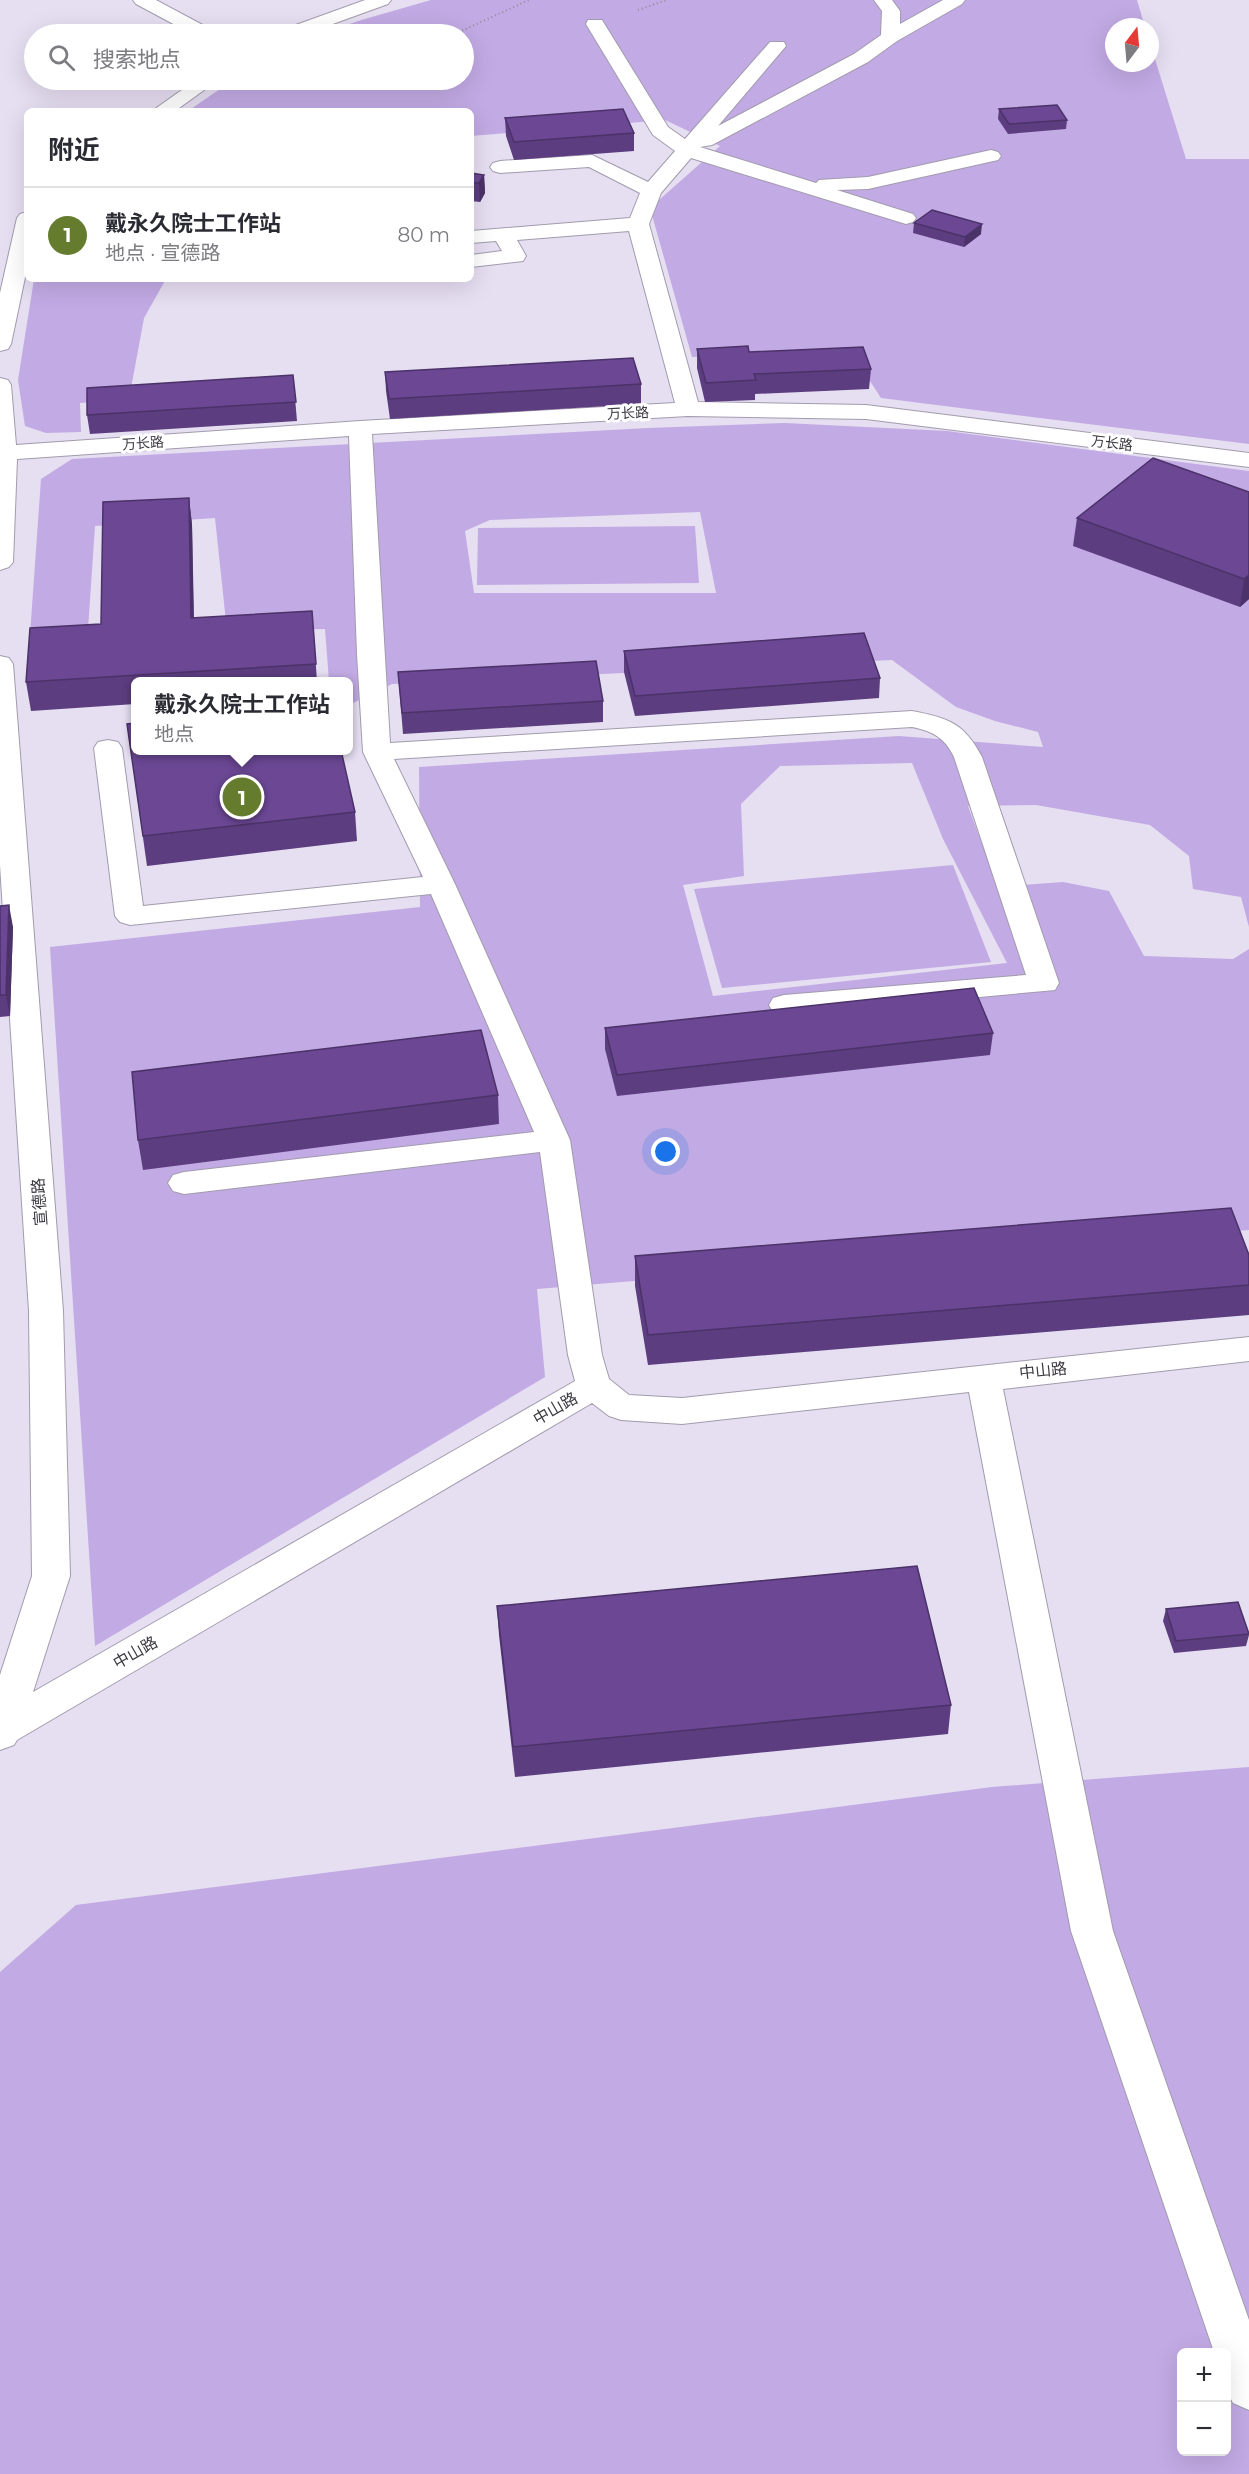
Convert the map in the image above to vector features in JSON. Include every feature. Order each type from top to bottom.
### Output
[{"type":"street","points":[[142,0],[186,24]]},
{"type":"street","points":[[316,24],[382,0]]},
{"type":"street","points":[[687,150],[861,58],[890,37],[956,0]]},
{"type":"street","points":[[889,4],[890,37]]},
{"type":"street","points":[[595,24],[660,131],[687,150],[906,218]]},
{"type":"street","points":[[688,409],[638,224],[651,191],[777,46]]},
{"type":"street","points":[[166,108],[193,90]]},
{"type":"street","points":[[788,181],[835,185],[868,183],[991,156]]},
{"type":"street","points":[[500,167],[592,161],[651,191]]},
{"type":"street","points":[[474,237],[638,224]]},
{"type":"street","points":[[0,344],[24,232]]},
{"type":"street","points":[[474,261],[515,256],[503,234]]},
{"type":"street","points":[[0,385],[5,453],[0,562]]},
{"type":"street","name":"万长路","points":[[5,453],[360,428],[688,409],[866,412],[1249,460]]},
{"type":"street","points":[[360,428],[370,654],[377,752],[441,884],[554,1140],[585,1355],[594,1386]]},
{"type":"street","name":"宣德路","points":[[0,664],[46,1311],[51,1576],[1,1731]]},
{"type":"street","points":[[377,752],[912,719],[935,724],[959,736],[1044,983],[784,1005]]},
{"type":"street","points":[[108,748],[130,916],[441,884]]},
{"type":"street","points":[[184,1184],[554,1140]]},
{"type":"street","name":"中山路","points":[[1,1731],[594,1386],[621,1407],[682,1411],[1249,1350]]},
{"type":"street","points":[[983,1377],[1092,1931],[1249,2387]]},
{"type":"path","points":[[474,26],[529,0]]},
{"type":"shaded area","points":[[431,0],[1137,0],[1142,18],[1105,18],[1105,72],[1159,72],[1186,159],[1249,159],[1249,444],[881,398],[852,353],[692,357],[650,208],[720,146],[665,120],[474,136],[474,108],[192,108],[218,90],[474,90],[474,24],[350,24]]},
{"type":"shaded area","points":[[34,282],[164,282],[144,318],[129,399],[80,403],[81,432],[46,433],[25,426],[18,380]]},
{"type":"shaded area","points":[[785,423],[947,431],[1249,471],[1249,927],[1241,897],[1193,889],[1189,856],[1150,825],[1036,805],[968,806],[998,887],[1063,882],[1109,891],[1144,956],[1233,959],[1249,949],[1249,1230],[537,1289],[545,1377],[95,1646],[50,947],[420,907],[419,767],[899,736],[1043,747],[1038,732],[995,721],[956,707],[892,660],[392,684],[353,703],[353,677],[329,677],[325,629],[227,631],[215,518],[95,526],[87,644],[29,649],[41,479],[72,459],[648,428]],"holes":[[[700,512],[716,593],[474,593],[465,531],[490,520]],[[912,763],[943,839],[1007,963],[713,996],[683,885],[744,876],[741,804],[780,766]]]},
{"type":"shaded area","points":[[695,526],[699,583],[477,585],[478,528]]},
{"type":"shaded area","points":[[953,865],[991,962],[722,988],[694,889]]},
{"type":"shaded area","points":[[1249,1767],[1249,2474],[0,2474],[0,1972],[76,1905],[992,1787]]},
{"type":"building","points":[[1057,105],[1067,120],[1009,124],[999,109]]},
{"type":"building","points":[[623,109],[634,133],[514,142],[505,118]]},
{"type":"building","points":[[474,173],[484,175],[479,183],[474,183]]},
{"type":"building","points":[[932,210],[982,224],[965,237],[914,223]]},
{"type":"building","points":[[748,346],[749,352],[863,347],[871,369],[754,374],[756,380],[706,383],[697,349]]},
{"type":"building","points":[[633,358],[641,384],[389,399],[385,372]]},
{"type":"building","points":[[293,375],[296,402],[87,415],[87,388]]},
{"type":"building","points":[[1153,458],[1249,492],[1249,575],[1244,579],[1077,518]]},
{"type":"building","points":[[189,498],[191,618],[312,611],[316,664],[26,682],[30,628],[101,624],[103,502]]},
{"type":"building","points":[[864,633],[880,678],[635,696],[624,651]]},
{"type":"building","points":[[596,661],[603,701],[402,713],[398,672]]},
{"type":"building","points":[[127,724],[131,724],[131,752]]},
{"type":"building","points":[[131,755],[342,755],[355,812],[143,836]]},
{"type":"building","points":[[9,905],[6,995],[0,995],[0,906]]},
{"type":"building","points":[[974,988],[993,1033],[617,1075],[605,1028]]},
{"type":"building","points":[[481,1030],[498,1095],[138,1140],[132,1072]]},
{"type":"building","points":[[1231,1208],[1249,1255],[1249,1285],[648,1335],[635,1256]]},
{"type":"building","points":[[917,1566],[951,1705],[513,1747],[497,1606]]},
{"type":"building","points":[[1238,1602],[1249,1634],[1176,1641],[1166,1609]]},
{"type":"place","name":"戴永久院士工作站","points":[[242,797]]}]
